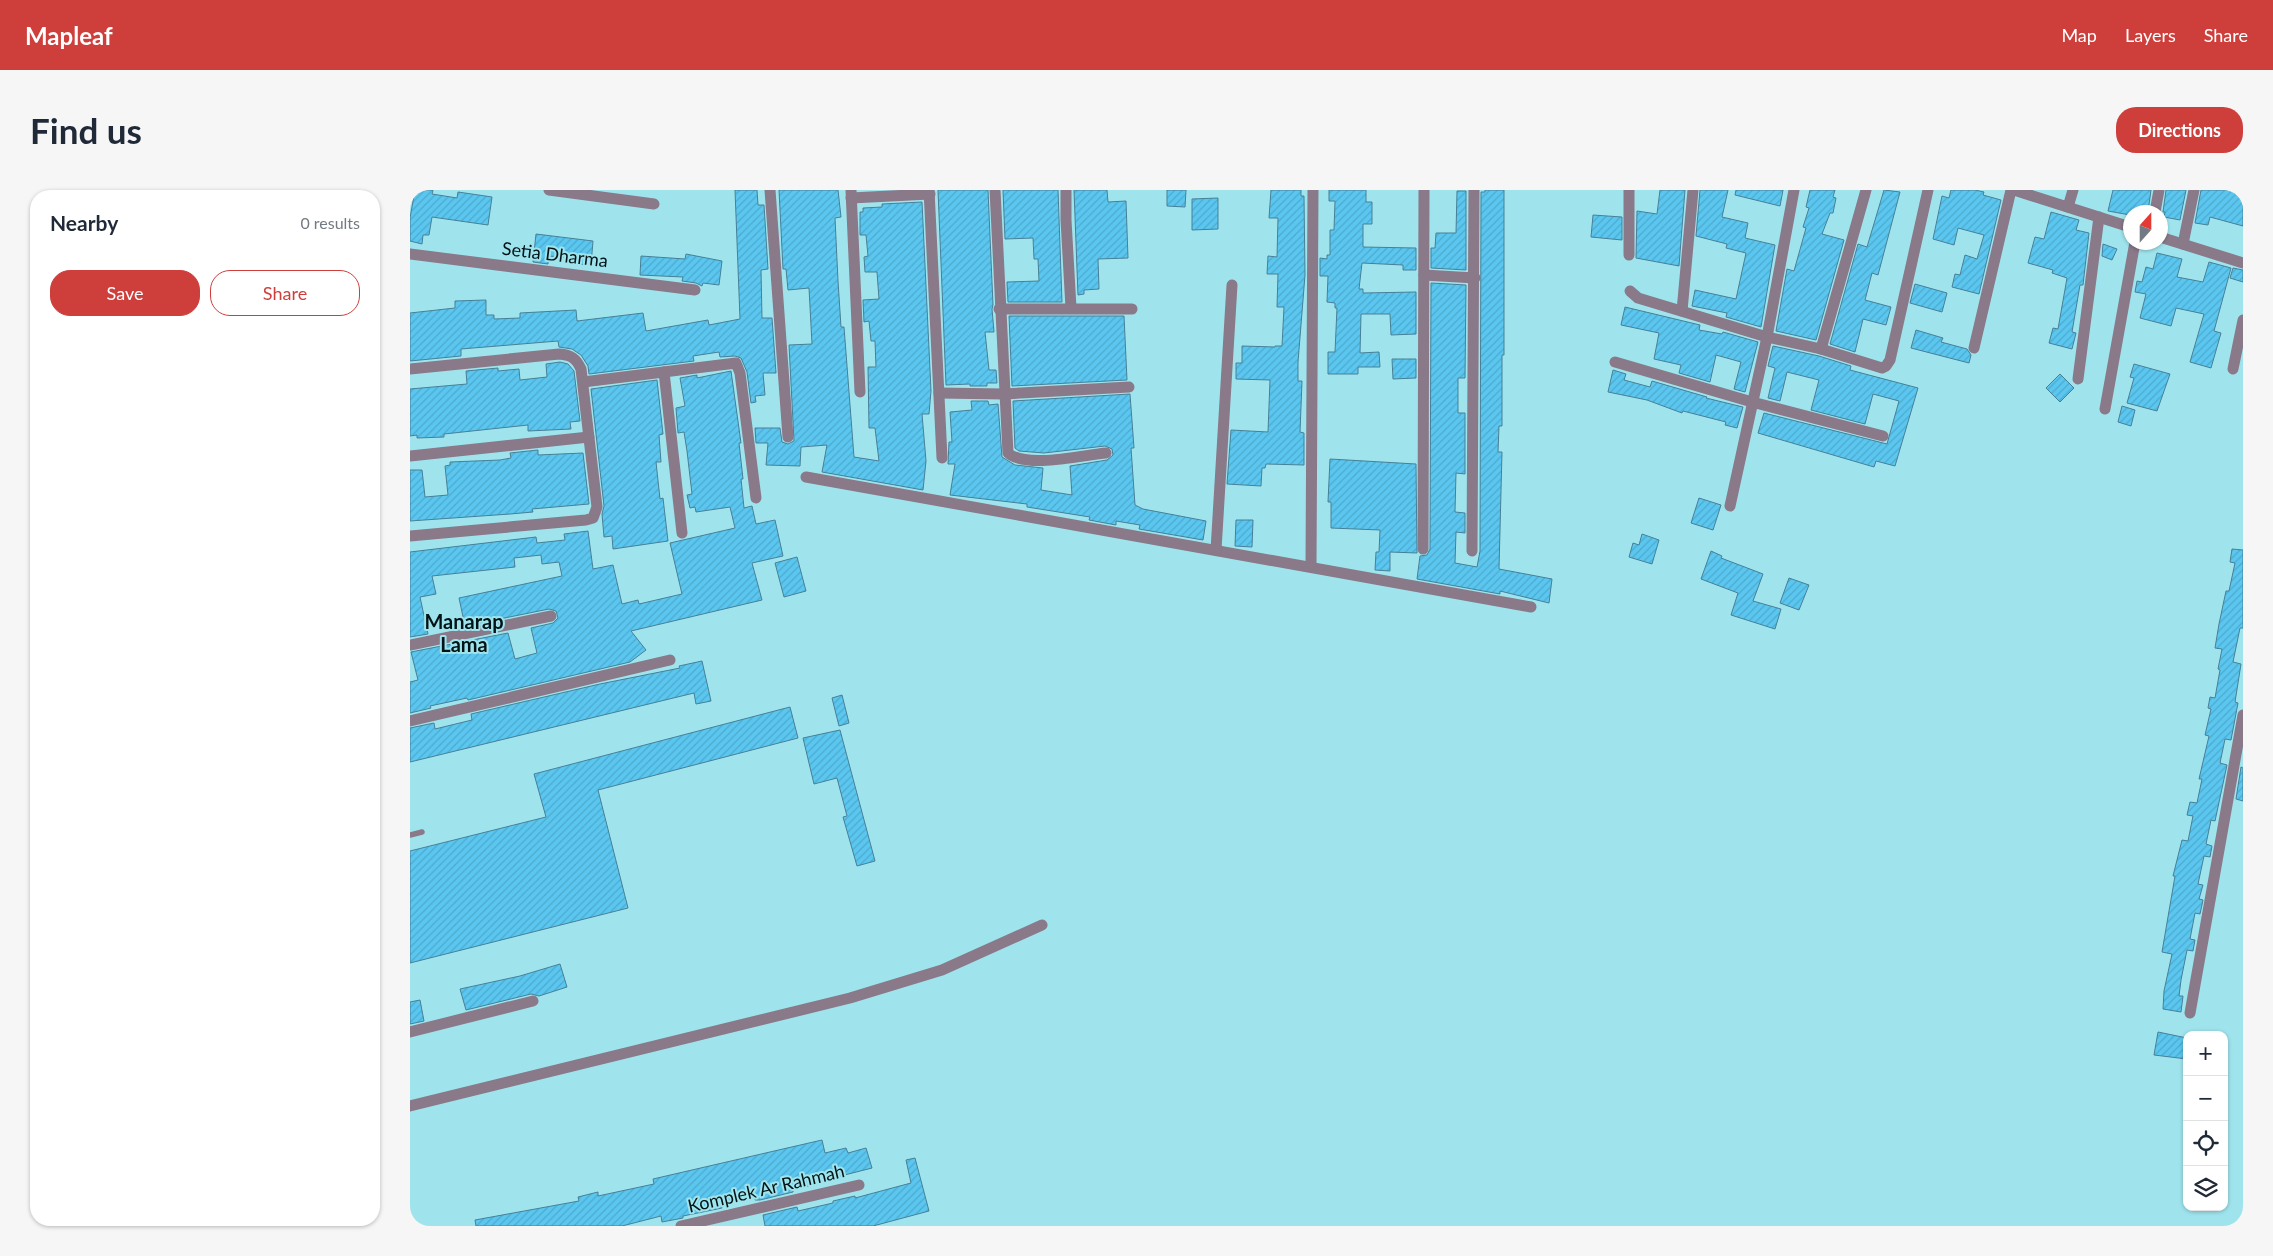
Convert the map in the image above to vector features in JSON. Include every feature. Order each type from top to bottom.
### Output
[{"type":"street","points":[[550,190],[654,204]]},
{"type":"street","points":[[770,190],[788,437]]},
{"type":"street","points":[[995,190],[999,310],[1008,453],[1013,458],[1036,460],[1106,453]]},
{"type":"street","points":[[1066,190],[1071,308]]},
{"type":"street","points":[[1310,566],[1313,190]]},
{"type":"street","points":[[1423,549],[1424,190]]},
{"type":"street","points":[[1472,551],[1474,190]]},
{"type":"street","points":[[1629,190],[1629,255]]},
{"type":"street","points":[[1682,311],[1693,190]]},
{"type":"street","points":[[1730,506],[1767,337],[1794,190]]},
{"type":"street","points":[[1820,349],[1866,190]]},
{"type":"street","points":[[1630,291],[1638,298],[1767,337],[1820,349],[1878,367],[1886,366],[1890,360],[1928,190]]},
{"type":"street","points":[[1974,348],[2012,190],[2036,194],[2068,207],[2123,225]]},
{"type":"street","points":[[2068,207],[2073,190]]},
{"type":"street","points":[[2156,205],[2159,190]]},
{"type":"street","points":[[2182,244],[2194,190]]},
{"type":"street","points":[[860,392],[851,194],[929,192],[942,458]]},
{"type":"street","points":[[2078,379],[2099,217]]},
{"type":"street","points":[[2168,239],[2243,263]]},
{"type":"street","points":[[2105,409],[2133,250]]},
{"type":"street","name":"Setia Dharma","points":[[410,254],[695,290]]},
{"type":"street","points":[[1424,274],[1475,278]]},
{"type":"street","points":[[1216,550],[1232,286]]},
{"type":"street","points":[[999,310],[1132,309]]},
{"type":"street","points":[[2233,369],[2243,320]]},
{"type":"street","points":[[410,369],[559,354],[572,357],[577,361],[583,382],[597,501],[596,513],[593,518],[586,520],[410,536]]},
{"type":"street","points":[[1615,362],[1752,402],[1883,436]]},
{"type":"street","points":[[583,382],[736,364],[739,367],[756,498]]},
{"type":"street","points":[[664,372],[682,533]]},
{"type":"street","points":[[939,393],[1004,394],[1129,387]]},
{"type":"street","points":[[410,456],[590,438]]},
{"type":"street","points":[[806,477],[1310,566],[1531,608]]},
{"type":"street","points":[[410,645],[550,616]]},
{"type":"street","points":[[410,721],[670,660]]},
{"type":"street","points":[[2190,1013],[2243,715]]},
{"type":"street","points":[[410,1106],[850,998],[942,970],[1042,925]]},
{"type":"street","points":[[410,1032],[533,1001]]},
{"type":"street","name":"Komplek Ar Rahmah","points":[[681,1226],[859,1185]]},
{"type":"lane","points":[[410,835],[422,832]]},
{"type":"building","points":[[415,190],[433,190],[432,194],[457,198],[458,192],[492,197],[488,225],[432,217],[429,235],[423,235],[422,244],[410,241],[410,218]]},
{"type":"building","points":[[735,190],[757,190],[758,205],[764,205],[768,269],[761,270],[762,318],[772,318],[776,373],[763,373],[765,395],[755,396],[756,402],[751,403],[747,372],[741,358],[735,356],[720,357],[719,352],[693,356],[694,361],[589,374],[588,366],[581,355],[572,349],[559,347],[558,341],[461,349],[461,356],[410,361],[410,313],[455,308],[455,301],[486,300],[486,315],[494,315],[494,319],[520,318],[520,313],[576,310],[577,321],[643,313],[646,331],[708,320],[709,325],[740,319]]},
{"type":"building","points":[[779,190],[838,190],[841,217],[835,218],[838,281],[841,327],[844,327],[854,457],[879,461],[875,428],[869,428],[868,367],[876,367],[875,341],[871,341],[869,321],[864,322],[863,300],[879,299],[877,272],[865,272],[864,257],[868,256],[866,235],[860,235],[860,212],[863,212],[863,208],[882,207],[882,204],[922,202],[931,391],[929,414],[922,414],[926,461],[923,490],[822,472],[827,445],[801,447],[800,466],[766,465],[768,443],[756,443],[755,428],[780,428],[782,442],[788,444],[794,441],[789,345],[812,344],[809,288],[788,290],[786,269],[783,269]]},
{"type":"building","points":[[938,190],[988,190],[994,332],[985,332],[989,370],[996,370],[997,383],[987,383],[987,386],[970,386],[970,384],[946,385]]},
{"type":"building","points":[[1003,190],[1058,190],[1062,302],[1008,302],[1007,282],[1039,281],[1038,259],[1034,259],[1033,238],[1005,239]]},
{"type":"building","points":[[1074,190],[1107,190],[1108,202],[1126,201],[1128,258],[1098,259],[1099,289],[1084,290],[1084,294],[1078,295]]},
{"type":"building","points":[[1167,190],[1186,190],[1185,207],[1167,206]]},
{"type":"building","points":[[1271,190],[1301,190],[1301,196],[1304,196],[1305,275],[1298,381],[1302,381],[1300,432],[1304,433],[1304,465],[1266,464],[1265,468],[1262,468],[1261,486],[1227,484],[1231,430],[1268,432],[1270,380],[1236,379],[1236,363],[1242,363],[1242,346],[1282,346],[1284,307],[1277,307],[1278,274],[1267,274],[1268,256],[1277,257],[1278,218],[1269,218]]},
{"type":"building","points":[[1329,190],[1366,190],[1366,202],[1372,202],[1372,224],[1363,224],[1363,247],[1416,248],[1416,270],[1403,270],[1403,265],[1362,263],[1359,289],[1363,289],[1363,293],[1416,292],[1416,334],[1391,335],[1390,314],[1361,314],[1360,353],[1379,352],[1380,367],[1358,367],[1358,374],[1328,374],[1328,352],[1335,352],[1337,308],[1335,308],[1335,303],[1327,302],[1328,276],[1320,276],[1320,258],[1327,259],[1327,255],[1330,255],[1330,230],[1334,230],[1335,201],[1329,201]]},
{"type":"building","points":[[1485,190],[1504,190],[1504,355],[1502,355],[1502,426],[1499,426],[1498,452],[1502,452],[1499,569],[1552,579],[1549,603],[1500,591],[1500,594],[1417,579],[1420,556],[1427,555],[1430,549],[1431,283],[1466,285],[1465,378],[1458,378],[1458,413],[1465,413],[1465,474],[1456,473],[1455,512],[1465,513],[1465,533],[1456,532],[1455,563],[1477,567],[1480,551],[1481,192],[1485,192]]},
{"type":"building","points":[[1660,190],[1685,190],[1679,266],[1636,258],[1637,211],[1657,214]]},
{"type":"building","points":[[1700,190],[1728,190],[1722,217],[1748,223],[1745,238],[1775,245],[1761,327],[1726,317],[1727,313],[1692,306],[1695,290],[1736,299],[1746,253],[1726,248],[1727,244],[1696,236]]},
{"type":"building","points":[[1736,190],[1783,190],[1780,206],[1735,195]]},
{"type":"building","points":[[1810,190],[1835,190],[1833,197],[1836,198],[1833,213],[1830,213],[1822,234],[1844,240],[1816,340],[1776,331],[1787,269],[1794,271],[1806,228],[1803,227],[1809,208],[1806,207]]},
{"type":"building","points":[[1884,190],[1900,192],[1878,275],[1872,273],[1865,300],[1891,307],[1886,325],[1863,319],[1855,352],[1830,344],[1858,244],[1867,247]]},
{"type":"building","points":[[1951,190],[1975,190],[1984,192],[1983,195],[2001,200],[1979,294],[1952,287],[1955,274],[1960,275],[1965,255],[1977,259],[1984,235],[1958,228],[1954,245],[1933,239],[1942,196],[1949,198]]},
{"type":"building","points":[[2113,190],[2151,190],[2149,205],[2123,205],[2123,214],[2108,211]]},
{"type":"building","points":[[2166,190],[2186,190],[2180,220],[2168,218],[2168,205],[2164,205]]},
{"type":"building","points":[[2201,190],[2243,190],[2243,226],[2210,217],[2208,225],[2195,223]]},
{"type":"building","points":[[1457,191],[1466,191],[1466,270],[1431,268],[1431,248],[1435,248],[1436,233],[1456,233]]},
{"type":"building","points":[[1218,198],[1218,229],[1192,230],[1192,199]]},
{"type":"building","points":[[2051,212],[2079,220],[2076,230],[2089,233],[2083,285],[2080,285],[2072,332],[2076,333],[2072,349],[2049,343],[2053,328],[2058,329],[2067,278],[2052,273],[2053,270],[2028,263],[2035,237],[2044,239]]},
{"type":"building","points":[[1593,215],[1622,217],[1622,240],[1591,237]]},
{"type":"building","points":[[536,234],[593,241],[591,265],[576,264],[577,259],[549,256],[548,264],[533,262]]},
{"type":"building","points":[[2103,244],[2117,249],[2112,260],[2102,256]]},
{"type":"building","points":[[2157,253],[2182,259],[2177,277],[2203,282],[2209,262],[2231,268],[2214,331],[2221,333],[2211,368],[2190,362],[2204,314],[2176,308],[2171,326],[2140,318],[2146,294],[2135,292],[2137,281],[2142,282],[2146,267],[2153,269]]},
{"type":"building","points":[[686,254],[722,261],[719,285],[703,283],[702,286],[682,281],[683,277],[640,275],[641,256],[685,259]]},
{"type":"building","points":[[2233,268],[2243,270],[2243,282],[2230,278]]},
{"type":"building","points":[[1915,284],[1947,293],[1942,312],[1910,303]]},
{"type":"building","points":[[1625,307],[1700,325],[1699,330],[1722,334],[1723,332],[1758,342],[1745,392],[1734,389],[1741,362],[1716,355],[1710,382],[1679,373],[1681,365],[1654,359],[1659,333],[1621,325]]},
{"type":"building","points":[[1009,316],[1124,316],[1127,380],[1012,386]]},
{"type":"building","points":[[1916,330],[1943,338],[1941,342],[1967,349],[1971,355],[1969,363],[1911,348]]},
{"type":"building","points":[[1773,346],[1819,356],[1851,366],[1850,370],[1918,388],[1895,466],[1876,461],[1874,467],[1758,433],[1764,413],[1887,444],[1899,401],[1873,394],[1865,424],[1811,410],[1819,380],[1787,372],[1780,401],[1768,398],[1775,368],[1768,366]]},
{"type":"building","points":[[1392,359],[1416,359],[1416,378],[1393,379]]},
{"type":"building","points":[[560,362],[568,364],[574,371],[580,421],[570,422],[571,429],[528,431],[528,425],[444,434],[444,437],[417,438],[417,435],[410,436],[410,389],[467,384],[466,371],[498,368],[498,371],[519,369],[520,380],[547,377],[546,364]]},
{"type":"building","points":[[2134,364],[2170,374],[2157,411],[2127,403],[2134,378],[2130,377]]},
{"type":"building","points":[[1613,370],[1626,374],[1624,380],[1650,387],[1652,381],[1706,398],[1743,407],[1737,428],[1725,425],[1726,422],[1683,411],[1682,413],[1647,400],[1608,392]]},
{"type":"building","points":[[731,371],[741,443],[739,443],[744,508],[752,506],[756,524],[775,520],[783,556],[752,563],[762,600],[631,631],[646,650],[630,662],[468,700],[467,698],[430,706],[431,708],[410,713],[410,682],[418,680],[411,652],[508,633],[515,659],[537,653],[531,628],[553,623],[558,618],[556,611],[549,609],[465,626],[459,598],[562,576],[559,562],[542,564],[541,555],[514,558],[515,567],[432,576],[436,594],[420,597],[428,634],[410,637],[410,552],[536,537],[537,543],[565,540],[564,534],[588,531],[593,569],[613,565],[622,604],[638,600],[639,604],[682,594],[670,543],[735,528],[730,507],[696,512],[695,507],[690,508],[687,495],[692,494],[687,451],[684,432],[678,433],[676,408],[685,406],[680,378],[697,375],[697,378]]},
{"type":"building","points":[[2060,374],[2074,388],[2060,402],[2046,388]]},
{"type":"building","points":[[657,380],[663,434],[659,435],[661,462],[656,462],[660,499],[663,498],[668,541],[613,549],[612,536],[604,537],[602,514],[604,506],[591,389]]},
{"type":"building","points":[[1130,394],[1134,448],[1131,448],[1135,505],[1143,509],[1206,521],[1203,540],[1139,529],[1140,525],[1116,521],[1116,525],[1089,520],[1090,517],[1027,507],[1027,504],[950,495],[955,464],[948,464],[949,442],[952,442],[950,412],[972,410],[971,401],[988,401],[989,405],[998,404],[1002,457],[1015,465],[1043,468],[1041,490],[1072,495],[1070,466],[1107,460],[1113,455],[1112,449],[1105,446],[1044,453],[1019,451],[1015,448],[1013,401]]},
{"type":"building","points":[[2122,406],[2135,410],[2131,426],[2118,422]]},
{"type":"building","points":[[538,450],[538,455],[583,453],[589,504],[532,509],[533,512],[410,521],[410,470],[422,470],[425,497],[448,495],[445,466],[450,465],[450,462],[500,460],[511,458],[510,453]]},
{"type":"building","points":[[1330,459],[1416,464],[1417,553],[1390,552],[1390,571],[1375,570],[1376,552],[1379,552],[1380,530],[1331,528],[1331,502],[1328,502]]},
{"type":"building","points":[[1699,498],[1721,505],[1713,530],[1691,523]]},
{"type":"building","points":[[1236,520],[1253,520],[1252,547],[1235,546]]},
{"type":"building","points":[[1642,534],[1659,540],[1652,564],[1629,557],[1633,543],[1639,545]]},
{"type":"building","points":[[2232,549],[2243,550],[2243,628],[2240,628],[2233,662],[2241,664],[2235,702],[2238,703],[2231,740],[2225,739],[2220,763],[2227,765],[2215,821],[2211,820],[2206,844],[2212,846],[2210,857],[2204,856],[2198,884],[2203,885],[2199,899],[2203,900],[2200,914],[2195,913],[2190,939],[2195,940],[2193,951],[2187,950],[2181,980],[2179,996],[2183,996],[2181,1012],[2163,1009],[2164,991],[2172,954],[2162,952],[2175,876],[2173,876],[2182,840],[2188,841],[2193,816],[2187,815],[2190,802],[2197,803],[2202,779],[2199,779],[2209,736],[2205,735],[2211,709],[2208,708],[2210,697],[2215,698],[2220,670],[2218,669],[2222,649],[2215,648],[2226,591],[2229,591],[2235,563],[2230,562]]},
{"type":"building","points":[[1711,551],[1722,556],[1721,558],[1763,574],[1753,601],[1781,609],[1775,629],[1731,615],[1738,593],[1701,579]]},
{"type":"building","points":[[797,557],[806,591],[784,597],[775,563]]},
{"type":"building","points":[[1789,578],[1809,585],[1799,610],[1780,603]]},
{"type":"building","points":[[702,661],[711,701],[696,704],[694,693],[410,762],[410,728],[434,723],[435,729],[472,720],[471,714],[600,684],[680,668],[679,666]]},
{"type":"building","points":[[842,695],[849,723],[839,726],[832,698]]},
{"type":"building","points":[[790,707],[798,738],[598,790],[628,908],[410,963],[410,851],[546,817],[534,774]]},
{"type":"building","points":[[840,730],[875,861],[857,866],[843,817],[847,816],[837,778],[814,784],[803,738]]},
{"type":"building","points":[[2241,767],[2243,768],[2243,801],[2236,799]]},
{"type":"building","points":[[560,964],[567,987],[539,996],[531,994],[466,1010],[460,989],[520,976]]},
{"type":"building","points":[[420,1000],[424,1021],[410,1024],[410,1002]]},
{"type":"building","points":[[2158,1032],[2183,1037],[2183,1059],[2154,1055]]},
{"type":"building","points":[[822,1140],[825,1153],[846,1148],[848,1153],[866,1148],[872,1168],[813,1183],[813,1185],[793,1190],[793,1192],[760,1200],[755,1200],[754,1195],[721,1202],[722,1208],[662,1222],[661,1216],[622,1226],[476,1226],[475,1220],[579,1201],[578,1197],[598,1192],[598,1196],[654,1184],[653,1179]]},
{"type":"building","points":[[915,1158],[929,1211],[873,1226],[765,1226],[763,1215],[797,1207],[798,1211],[911,1183],[906,1160]]},
{"type":"district","name":"Manarap Lama","points":[[464,632]]}]
